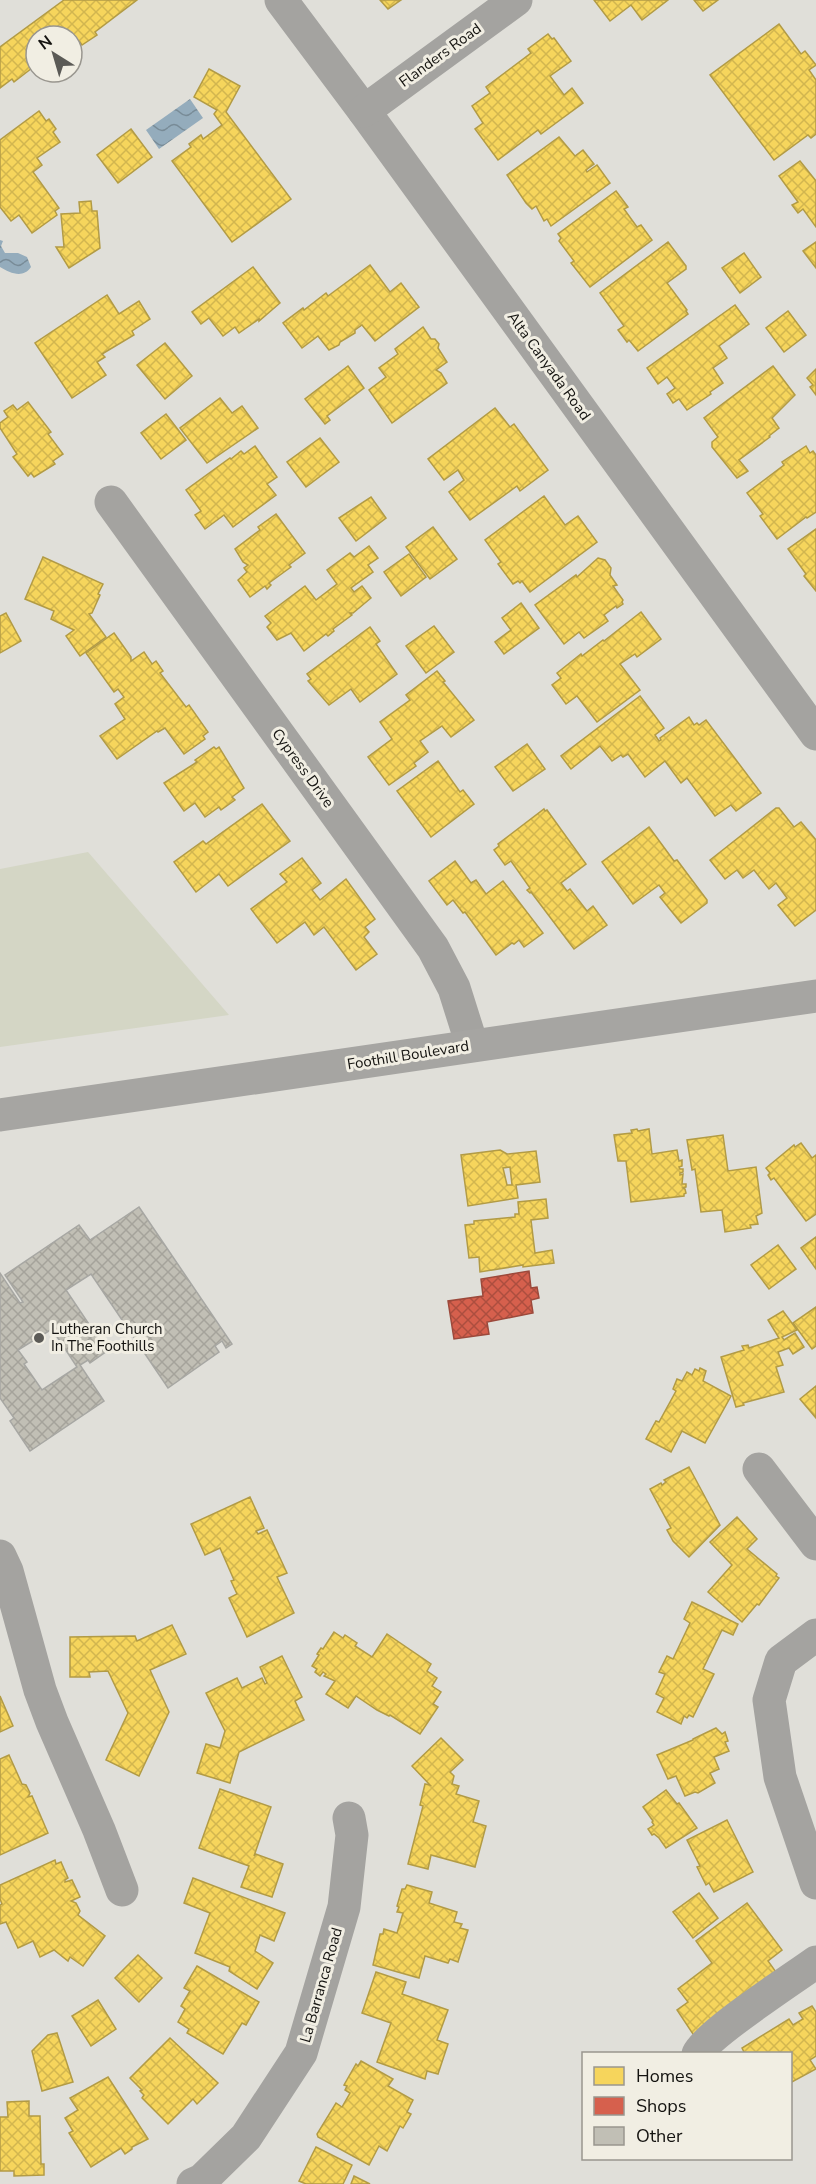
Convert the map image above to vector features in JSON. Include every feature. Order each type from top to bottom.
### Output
[{"type":"main road","name":"Foothill Boulevard","points":[[0,1115],[816,996]]},
{"type":"street","name":"Alta Canyada Road","points":[[281,0],[816,734]]},
{"type":"street","name":"Flanders Road","points":[[364,111],[516,0]]},
{"type":"street","name":"Cypress Drive","points":[[111,502],[433,948],[454,988],[471,1045]]},
{"type":"street","points":[[759,1469],[816,1544]]},
{"type":"street","points":[[4,1563],[44,1701],[122,1890]]},
{"type":"street","points":[[816,1635],[781,1661],[769,1700],[780,1777],[816,1883]]},
{"type":"street","name":"La Barranca Road","points":[[193,2184],[202,2180],[246,2137],[302,2053],[344,1907],[352,1835],[349,1818]]},
{"type":"street","points":[[699,2052],[700,2048],[718,2033],[816,1962]]},
{"type":"green space","points":[[88,852],[229,1015],[0,1047],[0,869]]},
{"type":"water","points":[[190,99],[203,118],[159,149],[146,130]]},
{"type":"water","points":[[0,240],[3,241],[1,246],[5,253],[18,253],[27,257],[31,267],[28,271],[16,274],[0,267]]},
{"type":"building: Homes","points":[[64,0],[137,0],[95,32],[97,35],[84,44],[84,24],[31,24]]},
{"type":"building: Homes","points":[[380,0],[401,0],[388,9]]},
{"type":"building: Homes","points":[[594,0],[668,0],[642,20],[631,5],[610,21]]},
{"type":"building: Homes","points":[[694,0],[718,0],[703,11]]},
{"type":"building: Homes","points":[[779,24],[801,54],[805,51],[816,65],[809,70],[816,80],[816,134],[811,138],[808,135],[774,160],[710,75]]},
{"type":"building: Homes","points":[[24,29],[24,74],[14,82],[12,79],[0,88],[0,47]]},
{"type":"building: Homes","points":[[548,34],[552,39],[554,38],[571,61],[550,76],[564,95],[572,88],[583,103],[541,134],[538,130],[498,160],[475,129],[483,123],[472,106],[490,93],[486,87],[531,53],[528,49]]},
{"type":"building: Homes","points":[[209,69],[240,86],[226,112],[291,199],[232,242],[172,161],[191,147],[189,144],[201,135],[203,139],[222,125],[214,114],[217,110],[194,97]]},
{"type":"building: Homes","points":[[39,111],[56,129],[53,132],[60,142],[37,158],[42,165],[33,172],[59,208],[55,211],[57,215],[32,233],[19,215],[11,221],[0,207],[0,140]]},
{"type":"building: Homes","points":[[131,129],[152,157],[118,183],[97,155]]},
{"type":"building: Homes","points":[[559,137],[575,156],[583,150],[594,164],[586,170],[587,172],[597,165],[610,183],[551,226],[547,219],[544,221],[536,206],[532,209],[526,203],[507,175]]},
{"type":"building: Homes","points":[[800,161],[816,181],[816,227],[803,209],[798,213],[792,205],[798,202],[779,176]]},
{"type":"building: Homes","points":[[616,191],[628,207],[624,209],[637,227],[641,225],[652,240],[590,287],[571,263],[574,261],[559,241],[561,238],[558,234]]},
{"type":"building: Homes","points":[[91,201],[92,211],[97,211],[100,248],[69,268],[56,247],[64,247],[61,214],[80,213],[79,202]]},
{"type":"building: Homes","points":[[668,242],[686,269],[667,283],[688,314],[638,351],[618,330],[624,326],[600,293]]},
{"type":"building: Homes","points":[[816,242],[816,268],[803,251]]},
{"type":"building: Homes","points":[[744,253],[761,277],[740,293],[722,268]]},
{"type":"building: Homes","points":[[370,265],[390,292],[401,283],[419,307],[375,341],[362,325],[355,330],[355,333],[329,350],[318,336],[302,348],[283,323],[326,293],[328,296]]},
{"type":"building: Homes","points":[[253,267],[280,303],[259,321],[259,319],[239,333],[235,327],[223,336],[209,318],[201,324],[192,312]]},
{"type":"building: Homes","points":[[107,295],[119,314],[139,301],[150,319],[132,331],[134,335],[102,354],[105,357],[97,362],[106,375],[72,398],[35,343]]},
{"type":"building: Homes","points":[[735,305],[749,324],[719,346],[727,358],[713,368],[723,383],[687,410],[679,399],[673,403],[667,394],[675,388],[667,377],[658,384],[647,368]]},
{"type":"building: Homes","points":[[788,311],[806,335],[784,352],[766,328]]},
{"type":"building: Homes","points":[[423,327],[431,339],[435,339],[439,344],[438,348],[447,362],[436,370],[441,373],[447,383],[392,423],[369,390],[386,377],[379,368],[398,354],[395,349]]},
{"type":"building: Homes","points":[[165,343],[192,376],[165,399],[137,365]]},
{"type":"building: Homes","points":[[348,366],[364,388],[327,416],[330,420],[325,424],[305,399]]},
{"type":"building: Homes","points":[[773,366],[795,395],[772,418],[779,428],[739,460],[748,471],[737,478],[712,447],[712,442],[718,437],[704,418]]},
{"type":"building: Homes","points":[[816,369],[816,395],[810,387],[813,385],[807,378]]},
{"type":"building: Homes","points":[[220,398],[232,413],[242,406],[258,428],[207,463],[180,428]]},
{"type":"building: Homes","points":[[28,402],[51,432],[48,434],[63,454],[53,461],[55,464],[34,477],[31,473],[28,476],[13,457],[17,454],[0,428],[0,423],[8,417],[4,411],[13,405],[17,410]]},
{"type":"building: Homes","points":[[495,408],[510,427],[514,424],[548,470],[520,491],[517,486],[470,520],[449,492],[464,480],[458,470],[444,480],[428,459]]},
{"type":"building: Homes","points":[[166,414],[186,440],[161,459],[141,433]]},
{"type":"building: Homes","points":[[320,438],[339,462],[306,487],[287,462]]},
{"type":"building: Homes","points":[[255,446],[277,477],[267,484],[276,495],[233,527],[224,515],[205,529],[195,515],[201,511],[186,490],[230,458],[241,451],[244,454]]},
{"type":"building: Homes","points":[[806,446],[810,453],[813,451],[816,455],[816,512],[777,539],[760,516],[763,514],[747,493],[784,465],[782,462]]},
{"type":"building: Homes","points":[[544,496],[565,525],[578,516],[597,542],[530,592],[522,581],[513,584],[498,564],[501,562],[485,540]]},
{"type":"building: Homes","points":[[371,497],[386,518],[356,541],[339,518]]},
{"type":"building: Homes","points":[[276,514],[305,553],[269,583],[271,585],[267,589],[265,586],[250,597],[238,580],[247,572],[244,568],[248,565],[243,562],[235,549]]},
{"type":"building: Homes","points":[[433,527],[457,559],[430,579],[406,547]]},
{"type":"building: Homes","points":[[816,529],[816,591],[788,549]]},
{"type":"building: Homes","points":[[369,546],[378,558],[368,565],[373,572],[351,588],[354,592],[362,586],[371,598],[350,613],[352,615],[333,629],[334,631],[328,636],[326,634],[304,651],[291,633],[277,640],[267,627],[271,623],[265,616],[305,586],[316,600],[337,584],[327,570],[350,553],[354,557]]},
{"type":"building: Homes","points":[[409,554],[426,577],[401,596],[384,572]]},
{"type":"building: Homes","points":[[43,557],[103,584],[92,613],[89,614],[106,637],[80,656],[66,636],[74,630],[51,619],[54,611],[25,599]]},
{"type":"building: Homes","points":[[598,558],[605,560],[611,568],[610,575],[617,585],[613,586],[623,600],[623,604],[604,615],[608,621],[584,638],[579,632],[564,644],[535,605],[576,575],[577,577]]},
{"type":"building: Homes","points":[[521,603],[539,628],[504,654],[495,642],[511,630],[502,618]]},
{"type":"building: Homes","points":[[641,612],[661,639],[637,657],[635,654],[620,664],[640,690],[597,722],[577,696],[566,704],[552,685],[561,678],[557,673]]},
{"type":"building: Homes","points":[[6,613],[21,641],[0,653],[0,616]]},
{"type":"building: Homes","points":[[434,626],[454,652],[426,673],[406,646]]},
{"type":"building: Homes","points":[[370,627],[380,641],[376,644],[397,674],[360,702],[351,689],[329,705],[308,681],[311,679],[307,674]]},
{"type":"building: Homes","points":[[114,633],[131,657],[131,661],[144,652],[152,664],[156,661],[163,671],[160,673],[186,707],[189,705],[208,732],[203,736],[205,739],[184,754],[165,728],[157,731],[117,759],[100,736],[125,719],[115,704],[124,697],[118,689],[114,692],[86,653]]},
{"type":"building: Homes","points":[[437,671],[445,681],[443,682],[474,720],[451,737],[442,726],[420,741],[428,752],[414,763],[416,766],[389,785],[368,757],[392,739],[380,722],[410,700],[406,695]]},
{"type":"building: Homes","points":[[640,696],[664,728],[655,735],[659,741],[689,717],[694,725],[697,723],[699,725],[706,720],[761,793],[736,811],[731,805],[715,816],[687,778],[681,783],[665,761],[645,777],[628,754],[623,757],[621,755],[612,761],[600,746],[571,769],[561,756]]},
{"type":"building: Homes","points":[[527,744],[545,769],[513,791],[495,767]]},
{"type":"building: Homes","points":[[214,747],[216,749],[219,747],[244,788],[232,797],[235,800],[205,817],[195,803],[184,811],[164,783],[197,762],[195,760]]},
{"type":"building: Homes","points":[[438,761],[460,792],[463,790],[474,804],[431,837],[397,791]]},
{"type":"building: Homes","points":[[262,804],[290,841],[228,886],[219,874],[196,892],[174,862],[203,841],[206,844]]},
{"type":"building: Homes","points":[[776,808],[779,808],[794,827],[801,822],[816,840],[816,910],[795,926],[778,905],[787,898],[776,883],[769,889],[754,870],[743,878],[737,870],[725,879],[710,860]]},
{"type":"building: Homes","points":[[544,809],[586,864],[561,883],[567,891],[570,889],[587,911],[593,906],[607,925],[574,949],[531,892],[527,890],[530,888],[511,861],[505,865],[494,850],[499,846],[498,844]]},
{"type":"building: Homes","points":[[649,827],[707,900],[707,903],[681,923],[660,897],[665,893],[659,885],[633,904],[602,862]]},
{"type":"building: Homes","points":[[302,858],[321,883],[312,890],[320,900],[346,879],[375,919],[365,927],[369,932],[364,937],[377,954],[356,970],[324,927],[314,935],[305,922],[277,943],[251,909],[287,882],[280,874]]},
{"type":"building: Homes","points":[[455,861],[471,883],[476,880],[486,894],[503,881],[543,933],[524,947],[519,940],[496,955],[465,912],[463,913],[453,900],[447,905],[429,881]]},
{"type":"building: Homes","points":[[637,1129],[638,1131],[649,1129],[652,1154],[677,1150],[679,1161],[682,1160],[682,1166],[679,1167],[683,1169],[680,1173],[680,1175],[683,1174],[682,1184],[686,1184],[683,1188],[686,1193],[684,1196],[631,1202],[626,1161],[618,1161],[614,1135],[632,1133],[631,1130]]},
{"type":"building: Homes","points":[[723,1135],[728,1171],[756,1167],[762,1213],[756,1216],[758,1224],[750,1225],[751,1228],[725,1232],[722,1210],[701,1212],[695,1169],[692,1170],[687,1140]]},
{"type":"building: Homes","points":[[801,1143],[812,1158],[816,1155],[816,1214],[806,1221],[774,1178],[771,1180],[766,1168],[794,1145],[795,1147]]},
{"type":"building: Homes","points":[[500,1150],[507,1154],[536,1151],[540,1182],[516,1185],[518,1198],[468,1206],[461,1155]],"holes":[[[510,1167],[512,1185],[507,1185],[503,1168]]]},
{"type":"building: Homes","points":[[546,1199],[548,1218],[531,1220],[535,1253],[552,1250],[554,1263],[480,1272],[479,1257],[469,1258],[465,1225],[474,1224],[474,1221],[515,1217],[515,1214],[519,1214],[518,1202]]},
{"type":"building: Homes","points":[[816,1237],[816,1269],[801,1248]]},
{"type":"building: Homes","points":[[778,1245],[796,1269],[769,1289],[751,1265]]},
{"type":"building: Homes","points":[[816,1307],[816,1346],[812,1349],[793,1323]]},
{"type":"building: Homes","points":[[783,1311],[797,1330],[782,1337],[784,1340],[795,1333],[804,1347],[793,1354],[789,1348],[778,1352],[783,1365],[776,1367],[784,1392],[736,1407],[721,1357],[744,1350],[742,1346],[748,1345],[749,1348],[779,1338],[768,1320]]},
{"type":"building: Homes","points":[[700,1368],[706,1371],[703,1381],[731,1396],[705,1443],[682,1431],[671,1452],[646,1439],[656,1421],[659,1422],[676,1391],[673,1389],[677,1379],[682,1381],[687,1372],[692,1375],[695,1369],[699,1371]]},
{"type":"building: Homes","points":[[816,1386],[816,1418],[800,1399]]},
{"type":"building: Homes","points":[[689,1467],[720,1525],[689,1557],[673,1541],[667,1530],[671,1528],[650,1489],[661,1483],[662,1485],[666,1482],[664,1480]]},
{"type":"building: Homes","points":[[250,1497],[264,1528],[256,1531],[258,1534],[267,1530],[287,1573],[277,1577],[294,1613],[247,1637],[229,1598],[237,1594],[231,1581],[234,1580],[220,1548],[205,1555],[191,1524]]},
{"type":"building: Homes","points":[[737,1517],[757,1539],[747,1549],[779,1578],[759,1605],[757,1604],[742,1622],[708,1592],[732,1565],[710,1542]]},
{"type":"building: Homes","points":[[692,1602],[738,1624],[733,1635],[722,1630],[703,1669],[714,1674],[693,1717],[684,1716],[681,1724],[657,1712],[664,1698],[656,1694],[665,1674],[659,1672],[667,1656],[673,1659],[690,1623],[684,1619]]},
{"type":"building: Homes","points":[[172,1625],[186,1654],[150,1670],[169,1712],[139,1776],[106,1760],[128,1713],[108,1671],[89,1672],[90,1677],[70,1677],[70,1637],[135,1636],[137,1641]]},
{"type":"building: Homes","points":[[334,1632],[343,1638],[345,1635],[357,1643],[355,1646],[372,1657],[387,1634],[431,1664],[427,1671],[437,1678],[432,1686],[441,1692],[433,1704],[438,1707],[420,1734],[356,1696],[348,1708],[326,1694],[335,1681],[324,1676],[326,1674],[323,1672],[320,1676],[315,1672],[317,1669],[312,1666],[319,1655],[317,1654]]},
{"type":"building: Homes","points":[[282,1656],[302,1697],[295,1701],[304,1720],[239,1752],[230,1783],[197,1773],[206,1744],[220,1748],[225,1731],[206,1693],[237,1678],[242,1688],[262,1678],[265,1684],[267,1683],[260,1667]]},
{"type":"building: Homes","points":[[0,1696],[13,1726],[0,1732]]},
{"type":"building: Homes","points":[[716,1728],[722,1734],[725,1732],[728,1741],[725,1742],[729,1751],[714,1757],[719,1769],[710,1773],[715,1783],[698,1793],[685,1796],[676,1776],[668,1779],[657,1755]]},
{"type":"building: Homes","points":[[441,1738],[463,1760],[450,1772],[454,1776],[452,1784],[459,1786],[456,1794],[479,1801],[473,1822],[486,1826],[475,1867],[431,1855],[428,1869],[408,1864],[423,1806],[420,1805],[425,1784],[430,1785],[412,1766]]},
{"type":"building: Homes","points":[[9,1755],[22,1784],[26,1785],[30,1793],[28,1797],[32,1796],[48,1833],[0,1855],[0,1759]]},
{"type":"building: Homes","points":[[220,1789],[271,1807],[254,1856],[256,1854],[283,1864],[272,1897],[241,1887],[249,1866],[199,1848]]},
{"type":"building: Homes","points":[[666,1790],[677,1804],[679,1803],[697,1828],[666,1848],[648,1829],[654,1825],[643,1807]]},
{"type":"building: Homes","points":[[727,1820],[753,1872],[714,1892],[709,1883],[706,1885],[697,1867],[700,1866],[687,1840]]},
{"type":"building: Homes","points":[[55,1860],[56,1864],[61,1862],[68,1878],[65,1882],[72,1880],[80,1897],[71,1901],[76,1903],[80,1911],[78,1915],[105,1936],[83,1966],[70,1957],[68,1961],[54,1950],[40,1957],[33,1941],[18,1948],[6,1922],[0,1924],[0,1905],[2,1904],[0,1885]]},
{"type":"building: Homes","points":[[193,1878],[285,1913],[274,1941],[260,1935],[255,1951],[273,1963],[257,1989],[229,1971],[230,1967],[195,1953],[210,1913],[184,1903]]},
{"type":"building: Homes","points":[[407,1885],[432,1892],[429,1903],[457,1912],[454,1922],[462,1924],[460,1928],[468,1930],[458,1962],[450,1959],[448,1963],[425,1956],[419,1978],[373,1965],[380,1934],[383,1934],[384,1929],[397,1933],[403,1913],[397,1912],[399,1907],[397,1906],[402,1889],[405,1889]]},
{"type":"building: Homes","points":[[699,1893],[718,1918],[693,1938],[673,1912]]},
{"type":"building: Homes","points":[[747,1903],[782,1950],[768,1961],[776,1972],[695,2037],[677,2010],[688,2002],[678,1989],[712,1963],[696,1941]]},
{"type":"building: Homes","points":[[138,1955],[162,1978],[139,2002],[115,1978]]},
{"type":"building: Homes","points":[[197,1966],[259,2002],[246,2025],[242,2023],[223,2054],[187,2033],[189,2029],[178,2022],[185,2009],[181,2006],[190,1991],[184,1988]]},
{"type":"building: Homes","points":[[376,1972],[406,1982],[402,1994],[448,2010],[437,2040],[448,2044],[438,2074],[427,2071],[425,2079],[377,2062],[391,2023],[362,2013]]},
{"type":"building: Homes","points":[[98,2000],[116,2029],[91,2046],[72,2016]]},
{"type":"building: Homes","points":[[812,2006],[816,2012],[816,2056],[810,2060],[816,2069],[792,2082],[792,2052],[744,2052],[742,2048],[789,2019],[793,2025],[803,2019],[799,2013]]},
{"type":"building: Homes","points":[[57,2033],[73,2082],[42,2091],[32,2051],[48,2035]]},
{"type":"building: Homes","points":[[170,2038],[218,2083],[197,2104],[193,2099],[168,2124],[142,2098],[144,2095],[140,2091],[142,2090],[130,2078]]},
{"type":"building: Homes","points":[[361,2061],[393,2079],[388,2086],[413,2100],[407,2112],[411,2114],[403,2128],[400,2126],[387,2151],[379,2146],[369,2165],[318,2137],[317,2134],[336,2103],[342,2107],[350,2093],[345,2090],[347,2086],[344,2085],[356,2064],[358,2066]]},
{"type":"building: Homes","points":[[108,2077],[148,2139],[132,2147],[125,2154],[121,2148],[91,2167],[69,2133],[73,2131],[65,2118],[78,2110],[70,2098]]},
{"type":"building: Homes","points":[[29,2101],[29,2116],[40,2116],[41,2164],[44,2164],[44,2175],[14,2176],[14,2171],[0,2171],[0,2117],[8,2117],[7,2102]]},
{"type":"building: Homes","points":[[316,2147],[352,2165],[343,2184],[306,2184],[299,2181]]},
{"type":"building: Homes","points":[[354,2176],[370,2184],[351,2184]]},
{"type":"building: Shops","points":[[529,1271],[531,1288],[537,1287],[539,1298],[531,1300],[533,1313],[487,1322],[489,1334],[454,1339],[448,1301],[483,1296],[481,1279]]},
{"type":"building: Other","points":[[139,1207],[232,1344],[226,1348],[222,1341],[215,1346],[219,1352],[168,1388],[91,1274],[66,1290],[107,1351],[90,1363],[88,1360],[80,1365],[104,1401],[30,1451],[10,1421],[14,1418],[0,1398],[0,1273],[20,1303],[23,1302],[5,1275],[79,1225],[90,1240]],"holes":[[[52,1329],[77,1367],[42,1390],[24,1364],[27,1362],[18,1350]]]},
{"type":"place","name":"Lutheran Church In The Foothills","points":[[39,1338]]}]
